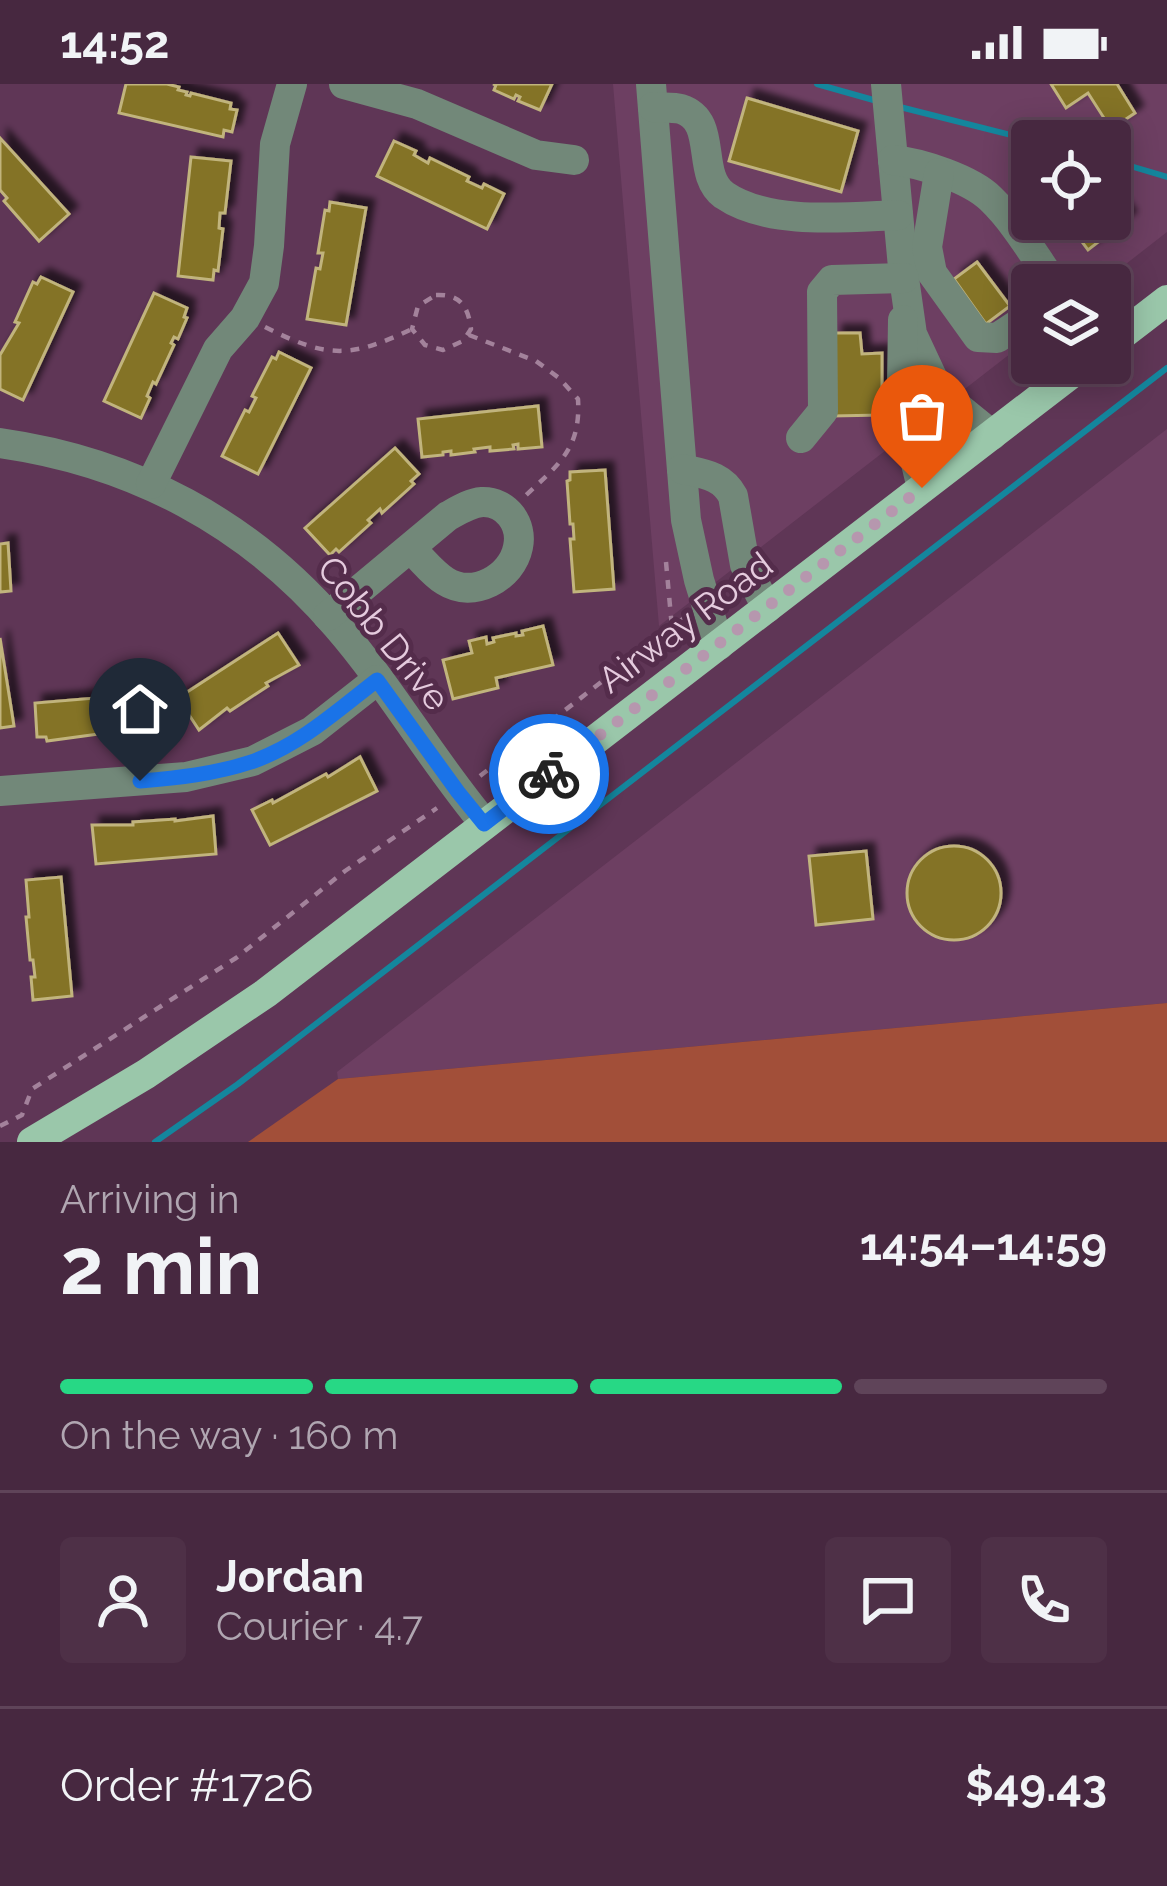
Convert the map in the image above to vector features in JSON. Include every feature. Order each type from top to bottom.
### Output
[{"type":"main road","points":[[1131,328],[1167,300]]},
{"type":"main road","name":"Airway Road","points":[[32,1142],[146,1075],[266,993],[1058,384]]},
{"type":"street","points":[[151,484],[218,349],[245,318],[264,283],[275,144],[292,84]]},
{"type":"street","points":[[344,84],[417,104],[536,155],[574,160]]},
{"type":"street","points":[[719,645],[686,520],[652,96],[697,119],[704,134],[710,181],[725,196],[762,211],[818,218],[898,215]]},
{"type":"street","points":[[887,97],[913,334],[933,379],[955,405],[992,435]]},
{"type":"street","points":[[893,160],[912,162],[988,195],[1039,264]]},
{"type":"street","points":[[939,172],[927,247],[932,273],[978,337],[998,338],[1011,329]]},
{"type":"street","points":[[801,438],[823,411],[822,292],[832,280],[904,278]]},
{"type":"street","points":[[904,278],[902,384],[922,488]]},
{"type":"street","name":"Cobb Drive","points":[[0,443],[95,464],[151,484],[227,527],[267,558],[328,616],[484,824]]},
{"type":"street","points":[[682,469],[714,476],[728,487],[746,565],[767,608]]},
{"type":"street","points":[[328,616],[448,516],[467,505],[497,504],[516,523],[519,537],[510,564],[489,584],[475,589],[445,581],[411,548]]},
{"type":"street","points":[[0,791],[186,777],[254,761],[312,731],[377,680]]},
{"type":"path","points":[[436,295],[454,296],[467,310],[471,329],[454,347],[443,350],[425,345],[412,329],[416,312],[436,295]]},
{"type":"path","points":[[416,312],[427,315]]},
{"type":"path","points":[[245,318],[330,352],[362,349],[412,329]]},
{"type":"path","points":[[469,335],[536,361],[578,399],[577,435],[569,452],[508,512]]},
{"type":"path","points":[[0,1126],[22,1115],[32,1089],[236,958],[706,602]]},
{"type":"shaded area","points":[[613,84],[1167,84],[1167,232],[1126,264],[1011,264],[1011,353],[659,626]]},
{"type":"shaded area","points":[[1167,429],[1167,1003],[338,1079],[337,1072]]},
{"type":"shaded area","points":[[1167,1003],[1167,1142],[248,1142],[338,1079]]},
{"type":"building","points":[[126,84],[167,84],[186,95],[231,103],[230,109],[237,110],[232,132],[224,130],[223,137],[119,113]]},
{"type":"building","points":[[493,84],[552,84],[540,110],[518,101],[516,95],[514,99],[494,90]]},
{"type":"building","points":[[1051,84],[1117,84],[1135,113],[1124,120],[1105,120],[1088,93],[1066,108]]},
{"type":"building","points":[[747,98],[858,131],[841,192],[729,161]]},
{"type":"building","points":[[0,138],[69,214],[39,241],[4,201]]},
{"type":"building","points":[[394,141],[428,163],[430,158],[469,177],[467,181],[504,194],[487,229],[377,176]]},
{"type":"building","points":[[191,157],[231,161],[213,280],[178,276]]},
{"type":"building","points":[[330,202],[366,208],[346,325],[307,319]]},
{"type":"building","points":[[1081,240],[1101,240],[1088,250]]},
{"type":"building","points":[[977,262],[1010,306],[986,324],[954,279]]},
{"type":"building","points":[[41,277],[73,292],[23,400],[0,389],[0,355],[19,323],[15,322],[33,282],[37,284]]},
{"type":"building","points":[[154,293],[187,308],[187,318],[178,339],[174,337],[171,343],[156,384],[153,382],[141,418],[104,401]]},
{"type":"building","points":[[835,333],[860,333],[862,354],[882,353],[882,415],[832,416]]},
{"type":"building","points":[[279,352],[311,368],[258,474],[222,456],[245,410],[249,412],[272,357],[276,359]]},
{"type":"building","points":[[538,406],[542,447],[518,449],[518,444],[514,449],[490,451],[490,447],[422,457],[418,419]]},
{"type":"building","points":[[395,448],[419,474],[411,481],[414,484],[330,555],[305,528]]},
{"type":"building","points":[[605,470],[614,589],[574,592],[567,481],[570,472]]},
{"type":"building","points":[[8,543],[11,591],[0,592],[0,544]]},
{"type":"building","points":[[543,626],[553,665],[496,678],[498,688],[453,699],[443,660],[472,653],[469,641],[486,637],[487,644],[493,638],[523,635],[522,631]]},
{"type":"building","points":[[278,633],[299,665],[199,730],[178,698]]},
{"type":"building","points":[[0,638],[14,726],[0,728]]},
{"type":"building","points":[[155,693],[157,728],[149,732],[47,741],[37,737],[35,703]]},
{"type":"building","points":[[360,757],[377,791],[270,845],[252,810],[328,777]]},
{"type":"building","points":[[213,816],[216,854],[96,864],[92,825]]},
{"type":"building","points":[[954,846],[987,860],[1001,893],[987,926],[954,940],[921,926],[907,893],[921,860]]},
{"type":"building","points":[[866,851],[873,919],[816,925],[809,856]]},
{"type":"building","points":[[61,877],[72,996],[33,1000],[26,880]]},
{"type":"waterway","points":[[817,84],[877,101]]},
{"type":"waterway","points":[[896,106],[1011,135]]},
{"type":"waterway","points":[[1131,166],[1167,177]]},
{"type":"waterway","points":[[155,1142],[238,1084],[1167,368]]},
{"type":"way so far","points":[[549,774],[922,488]]},
{"type":"route","points":[[140,781],[186,777],[254,761],[312,731],[377,680],[484,824],[549,774]]}]
